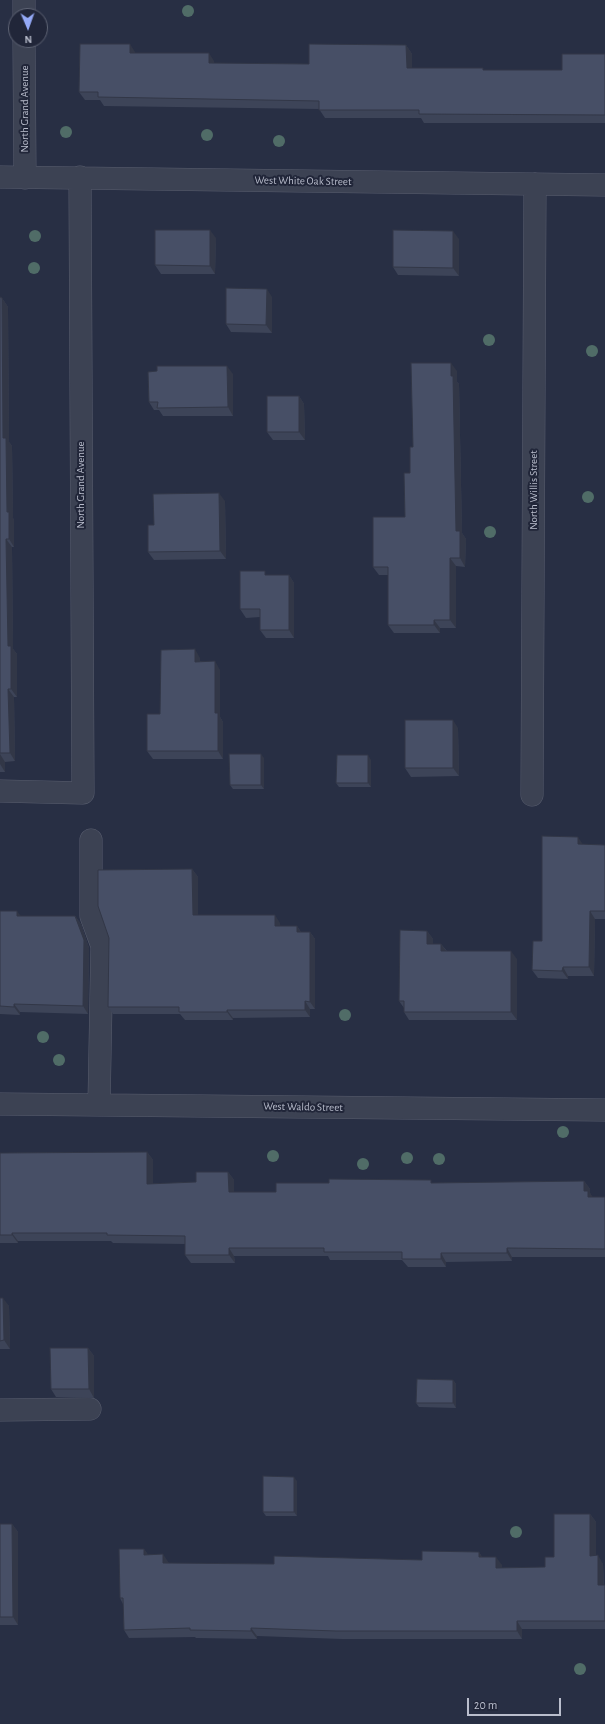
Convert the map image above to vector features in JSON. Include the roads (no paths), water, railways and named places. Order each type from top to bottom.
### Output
[{"type":"street","name":"North Grand Avenue","points":[[24,48],[25,178]]},
{"type":"street","name":"West White Oak Street","points":[[0,177],[605,185]]},
{"type":"street","name":"North Grand Avenue","points":[[0,792],[83,793],[80,177]]},
{"type":"street","name":"North Willis Street","points":[[532,795],[535,184]]},
{"type":"street","points":[[91,840],[91,916],[102,946],[99,1104]]},
{"type":"street","name":"West Waldo Street","points":[[0,1104],[605,1110]]},
{"type":"street","points":[[0,1410],[90,1410]]}]
